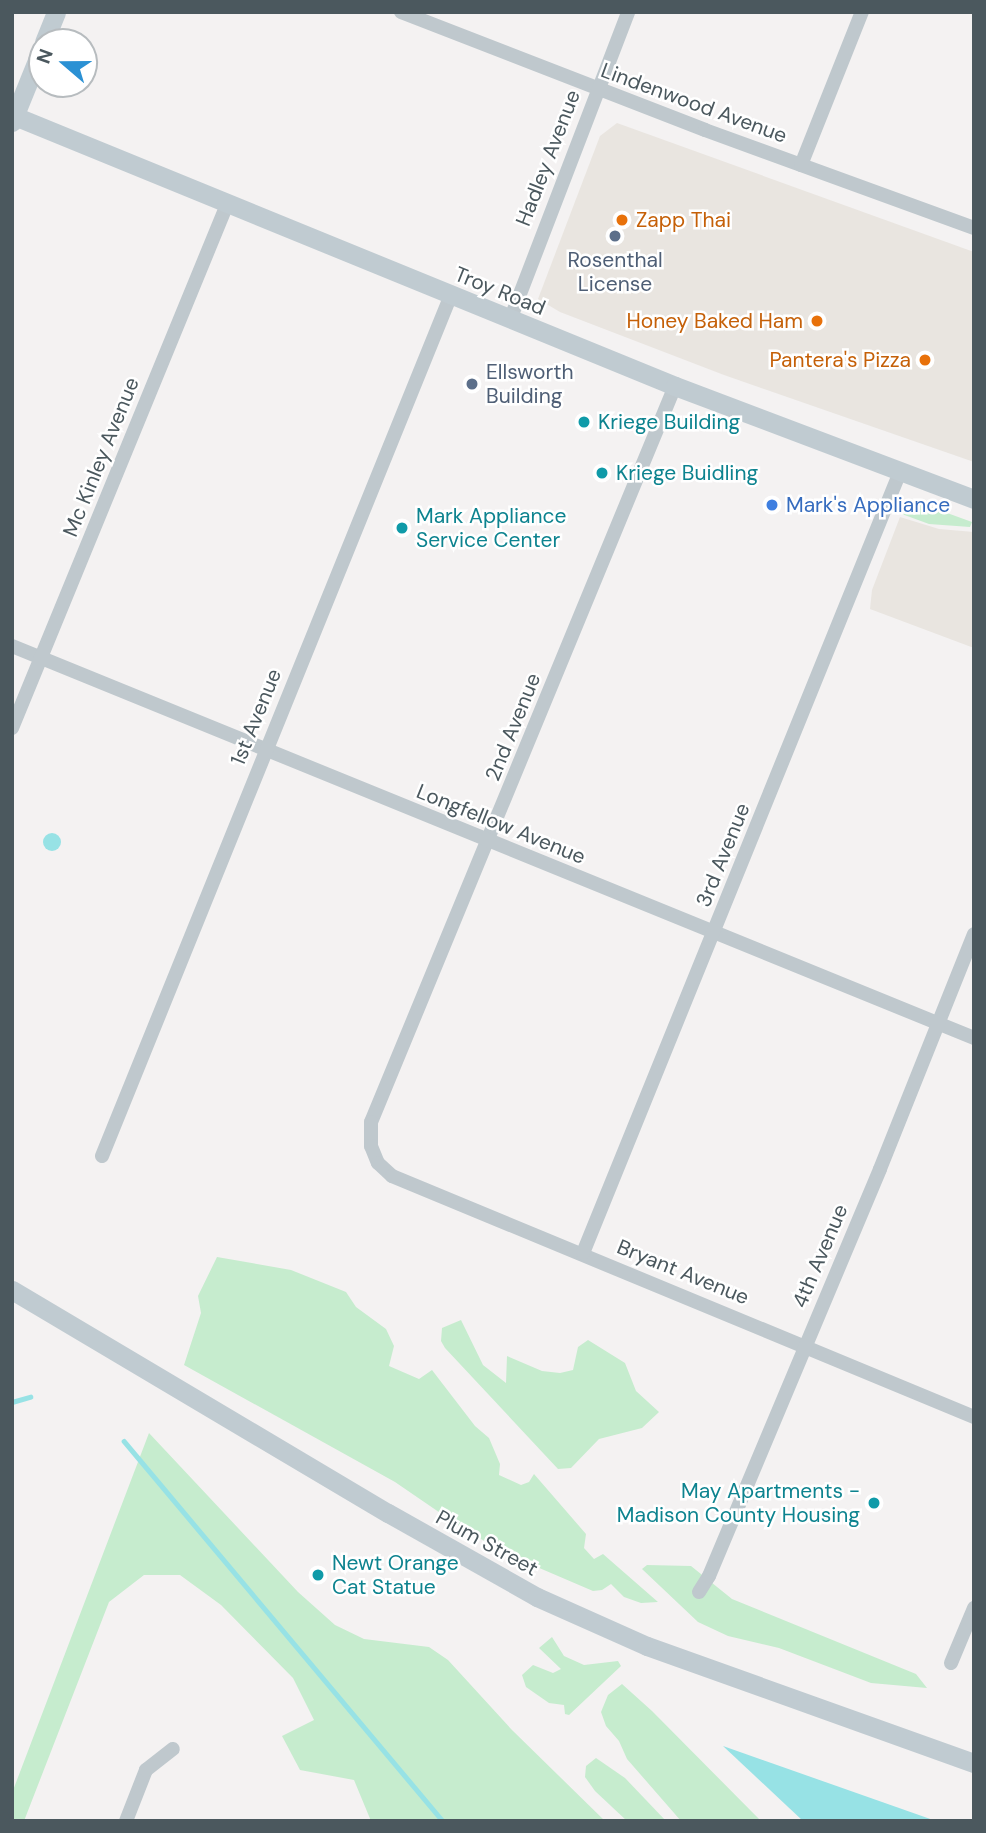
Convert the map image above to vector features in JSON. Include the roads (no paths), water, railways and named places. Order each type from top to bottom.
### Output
[{"type":"main road","points":[[13,118],[28,82]]},
{"type":"main road","name":"Troy Road","points":[[13,118],[228,202],[676,386],[974,499]]},
{"type":"main road","name":"Plum Street","points":[[12,1290],[387,1513],[537,1597],[647,1646],[974,1763]]},
{"type":"street","name":"Lindenwood Avenue","points":[[401,12],[597,89],[974,228]]},
{"type":"street","name":"Hadley Avenue","points":[[510,320],[628,12]]},
{"type":"street","points":[[801,165],[862,12]]},
{"type":"street","name":"Mc Kinley Avenue","points":[[12,728],[228,202]]},
{"type":"street","name":"1st Avenue","points":[[102,1156],[451,295]]},
{"type":"street","name":"2nd Avenue","points":[[378,1163],[371,1146],[371,1122],[676,386]]},
{"type":"street","name":"3rd Avenue","points":[[583,1254],[900,472]]},
{"type":"street","name":"Longfellow Avenue","points":[[12,646],[974,1038]]},
{"type":"street","name":"4th Avenue","points":[[699,1592],[709,1576],[974,934]]},
{"type":"street","name":"Bryant Avenue","points":[[378,1163],[392,1176],[974,1417]]},
{"type":"street","points":[[951,1663],[974,1608]]},
{"type":"street","points":[[126,1821],[146,1770],[173,1749]]},
{"type":"water","points":[[52,833],[58,836],[61,842],[58,848],[52,851],[46,848],[43,842],[46,836]]},
{"type":"water","points":[[723,1746],[936,1821],[803,1821]]},
{"type":"waterway","points":[[12,1402],[30,1397]]},
{"type":"waterway","points":[[124,1441],[443,1821]]},
{"type":"place","name":"Zapp Thai","points":[[622,220]]},
{"type":"place","name":"Rosenthal License","points":[[615,236]]},
{"type":"place","name":"Honey Baked Ham","points":[[817,321]]},
{"type":"place","name":"Pantera's Pizza","points":[[925,360]]},
{"type":"place","name":"Ellsworth Building","points":[[472,384]]},
{"type":"place","name":"Kriege Building","points":[[584,422]]},
{"type":"place","name":"Kriege Buidling","points":[[602,473]]},
{"type":"place","name":"Mark's Appliance","points":[[772,505]]},
{"type":"place","name":"Mark Appliance Service Center","points":[[402,528]]},
{"type":"place","name":"May Apartments - Madison County Housing","points":[[874,1503]]},
{"type":"place","name":"Newt Orange Cat Statue","points":[[318,1575]]}]
